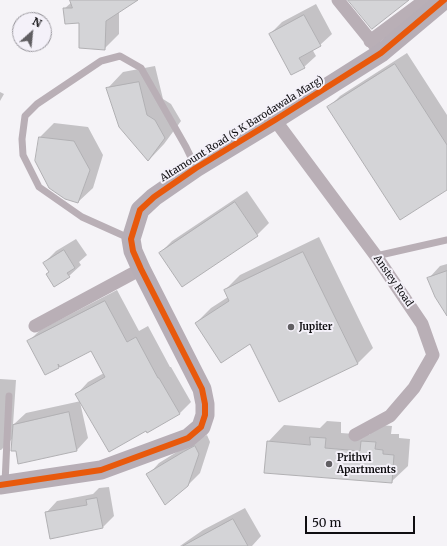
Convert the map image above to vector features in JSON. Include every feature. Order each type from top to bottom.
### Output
[{"type":"street","points":[[338,0],[376,46]]},
{"type":"street","name":"Altamount Road (S K Barodawala Marg)","points":[[131,238],[140,210],[154,197],[196,168],[274,120],[376,46],[424,6],[444,0]]},
{"type":"street","name":"Anstey Road","points":[[274,120],[376,256],[422,324],[433,354],[414,388],[390,416],[355,436]]},
{"type":"street","points":[[2,484],[101,470],[188,438],[201,427],[205,415],[205,404],[202,389],[141,269],[133,251],[131,238]]},
{"type":"street","points":[[34,326],[141,269]]},
{"type":"lane","points":[[131,238],[82,217],[39,187],[23,155],[22,139],[25,116],[37,104],[101,61],[120,56],[141,68],[186,147],[196,168]]},
{"type":"lane","points":[[376,256],[447,240]]},
{"type":"lane","points":[[2,484],[3,455],[9,396]]},
{"type":"building","points":[[70,0],[138,0],[106,21],[105,50],[79,48],[79,23],[65,24],[63,8],[72,8]]},
{"type":"building","points":[[348,0],[409,0],[372,29]]},
{"type":"building","points":[[304,15],[321,46],[299,58],[305,68],[291,75],[269,34]]},
{"type":"building","points":[[395,64],[447,145],[447,190],[400,220],[327,107]]},
{"type":"building","points":[[139,82],[147,115],[155,120],[165,138],[148,161],[119,127],[106,88]]},
{"type":"building","points":[[39,137],[74,141],[90,170],[78,203],[65,199],[49,188],[35,161]]},
{"type":"building","points":[[235,202],[258,236],[182,287],[159,253]]},
{"type":"building","points":[[64,250],[75,268],[67,273],[70,277],[54,287],[46,274],[49,272],[43,263]]},
{"type":"building","name":"Jupiter","points":[[303,252],[358,364],[279,402],[250,344],[221,363],[195,323],[229,301],[224,290]]},
{"type":"building","points":[[447,271],[447,316],[435,297],[427,278]]},
{"type":"building","points":[[105,301],[127,342],[136,337],[158,378],[180,414],[109,452],[75,394],[105,377],[91,351],[60,367],[58,364],[59,368],[45,375],[27,341]]},
{"type":"building","points":[[69,412],[77,451],[18,464],[16,451],[11,451],[13,425]]},
{"type":"building","name":"Prithvi Apartments","points":[[310,437],[326,438],[325,448],[360,451],[361,441],[376,442],[375,449],[383,450],[383,454],[394,455],[392,483],[264,473],[267,441],[310,445]]},
{"type":"building","points":[[195,446],[199,454],[188,486],[165,505],[146,474]]},
{"type":"building","points":[[97,498],[103,528],[50,539],[45,512],[87,505],[86,500]]},
{"type":"building","points":[[233,519],[248,546],[183,546]]},
{"type":"cycle path","points":[[0,485],[101,470],[188,438],[201,427],[205,415],[205,404],[202,389],[133,251],[131,239],[140,210],[154,197],[196,168],[381,53],[444,0]]},
{"type":"place","name":"Jupiter","points":[[291,327]]},
{"type":"place","name":"Prithvi Apartments","points":[[329,464]]}]
